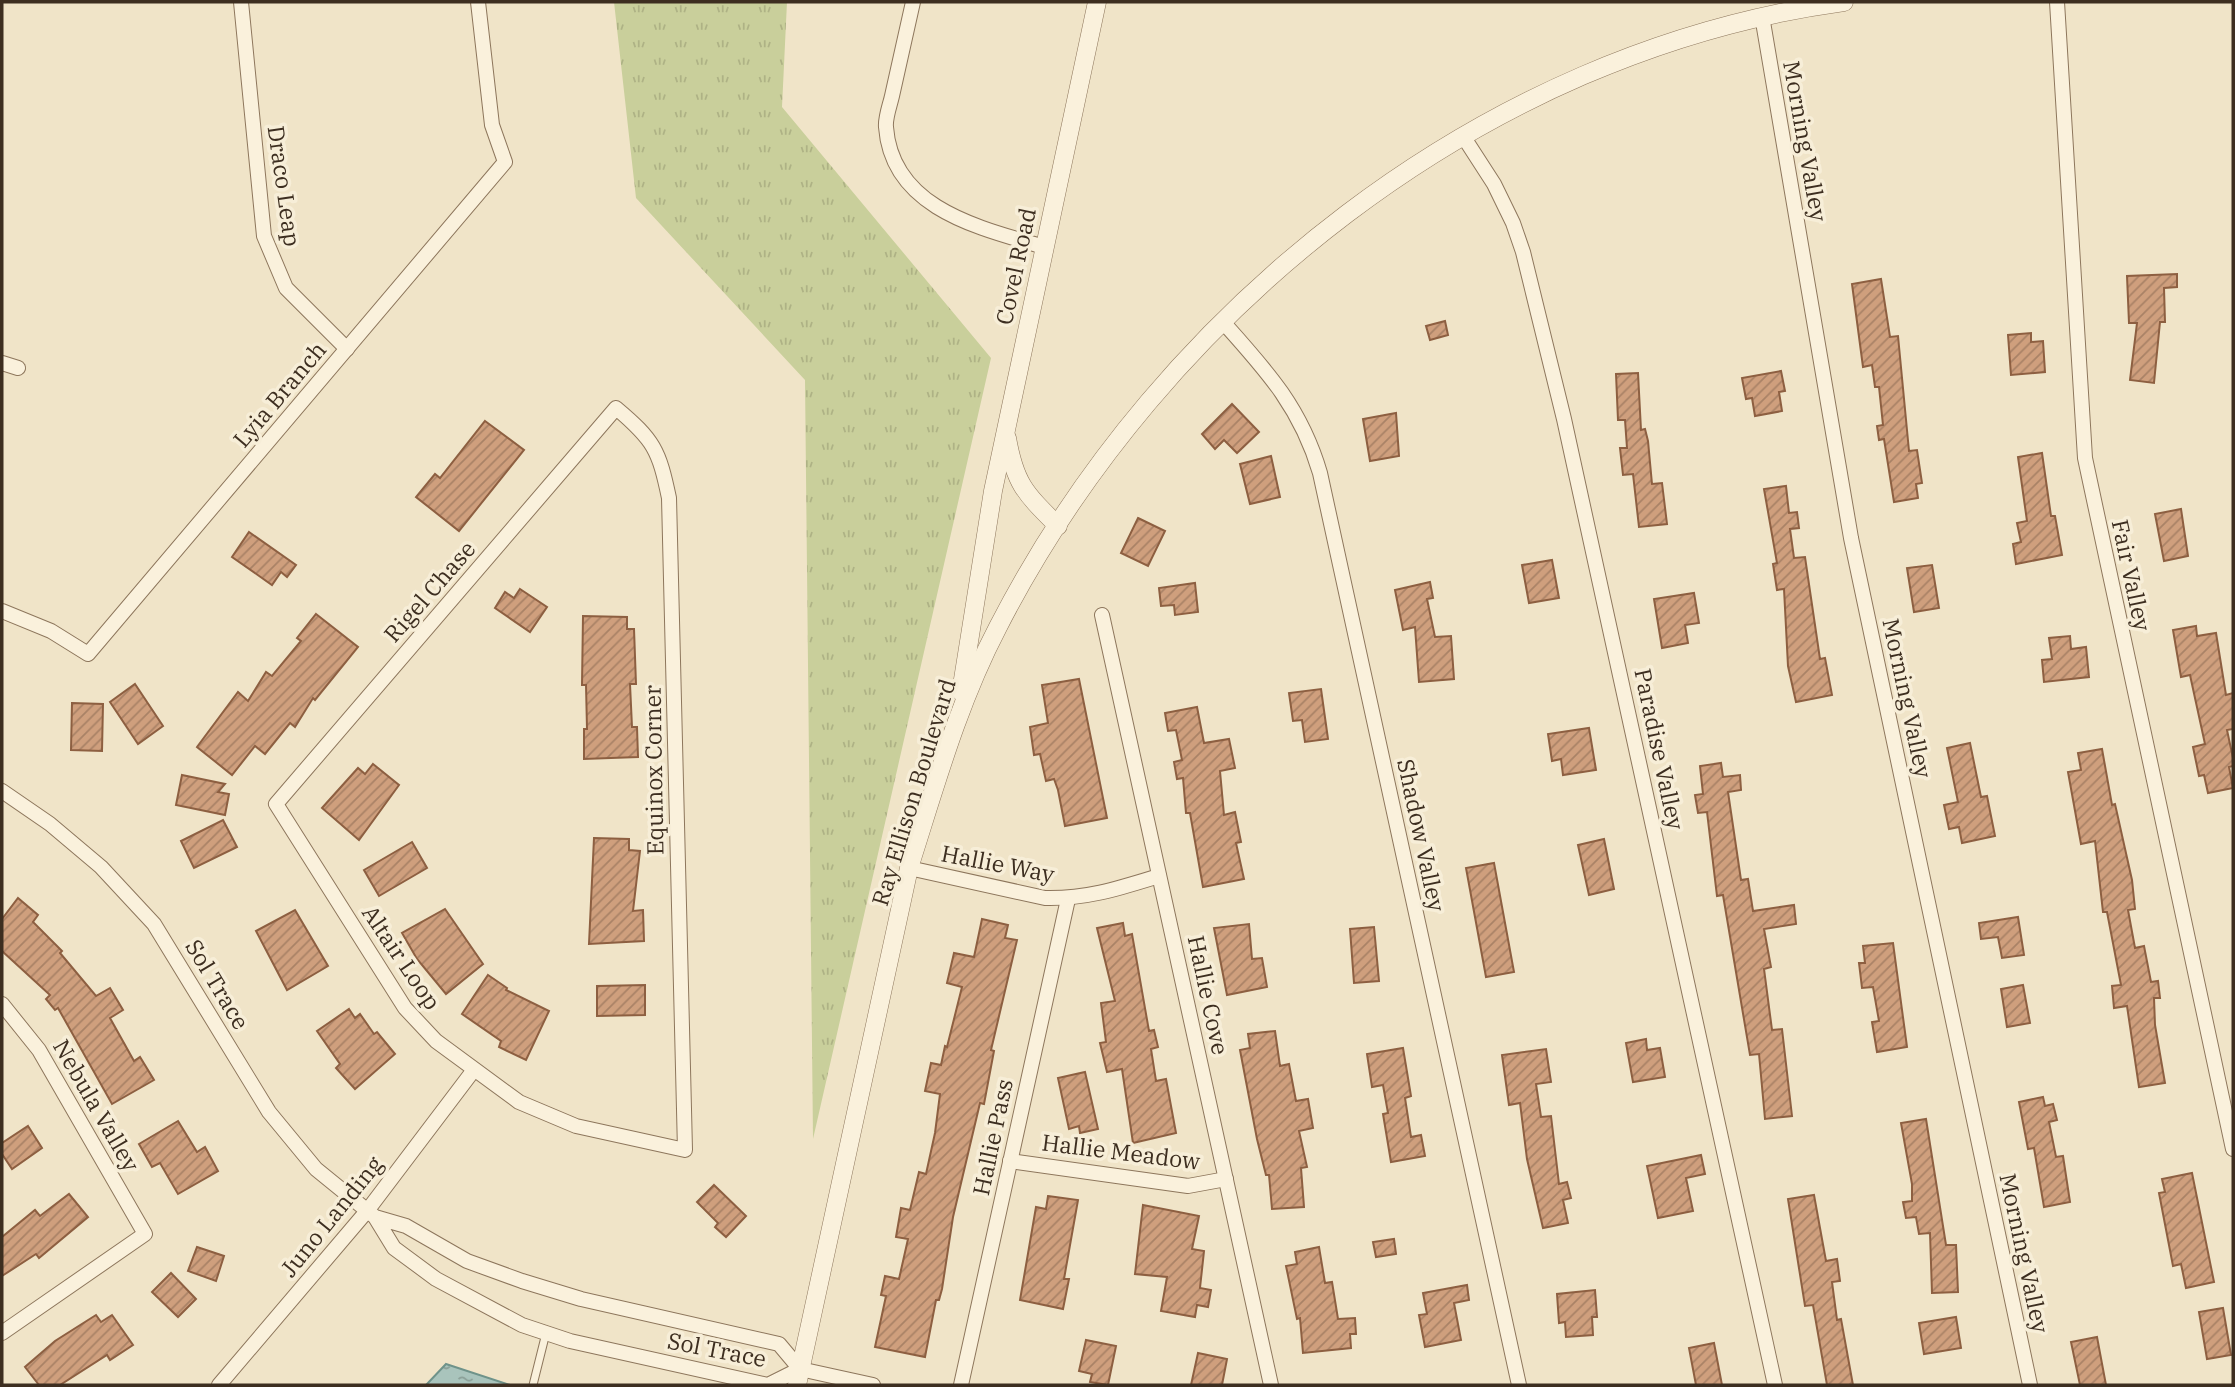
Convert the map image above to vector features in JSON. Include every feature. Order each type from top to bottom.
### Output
[{"type":"street","name":"Draco Leap","points":[[240,2],[264,236],[286,288],[347,349]]},
{"type":"street","name":"Lyia Branch","points":[[2,611],[51,631],[88,654],[505,162],[492,125],[478,2]]},
{"type":"street","points":[[912,2],[885,126],[896,164],[914,190],[942,212],[987,230],[1044,247]]},
{"type":"street","name":"Covel Road","points":[[1058,526],[1029,498],[1014,474],[1005,429],[1097,2]]},
{"type":"street","name":"Ray Ellison Boulevard","points":[[798,1377],[909,868],[956,726],[997,627],[1058,526],[1142,411],[1223,322],[1278,267],[1371,195],[1463,136],[1594,71],[1709,30],[1762,16],[1844,2]]},
{"type":"street","name":"Fair Valley","points":[[2057,2],[2085,458],[2233,1149]]},
{"type":"street","name":"Morning Valley","points":[[1762,16],[1852,538],[2030,1385]]},
{"type":"street","name":"Paradise Valley","points":[[1463,136],[1513,223],[1529,278],[1564,419],[1775,1385]]},
{"type":"street","name":"Shadow Valley","points":[[1223,322],[1291,404],[1306,428],[1320,473],[1519,1385]]},
{"type":"street","points":[[2,363],[18,368]]},
{"type":"street","name":"Rigel Chase","points":[[276,804],[616,408]]},
{"type":"street","name":"Equinox Corner","points":[[616,408],[646,433],[661,458],[669,498],[685,1150]]},
{"type":"street","points":[[956,726],[1005,429]]},
{"type":"street","name":"Hallie Cove","points":[[1102,615],[1271,1385]]},
{"type":"street","name":"Sol Trace","points":[[2,791],[50,824],[101,867],[155,924],[269,1112],[316,1169],[371,1214],[394,1248],[436,1279],[483,1305],[570,1341],[768,1385],[798,1377],[779,1343],[581,1299],[534,1285],[467,1261],[406,1226],[371,1214]]},
{"type":"street","name":"Altair Loop","points":[[276,804],[405,1008],[436,1041],[473,1071],[519,1102],[576,1126],[685,1150]]},
{"type":"street","name":"Hallie Way","points":[[909,868],[1045,898],[1068,899],[1095,896],[1159,876]]},
{"type":"street","name":"Hallie Pass","points":[[961,1385],[1068,899]]},
{"type":"street","name":"Nebula Valley","points":[[2,1004],[39,1050],[145,1234],[2,1333]]},
{"type":"street","name":"Juno Landing","points":[[219,1385],[371,1214],[473,1071]]},
{"type":"street","name":"Hallie Meadow","points":[[1010,1161],[1188,1186],[1226,1179]]},
{"type":"street","points":[[798,1377],[873,1385]]},
{"type":"lane","points":[[533,1385],[546,1333]]},
{"type":"green space","points":[[614,2],[787,2],[782,107],[991,358],[813,1139],[805,380],[636,198]]},
{"type":"water","points":[[446,1364],[510,1385],[426,1385]]},
{"type":"building","points":[[2177,274],[2177,287],[2164,288],[2165,322],[2160,322],[2154,383],[2130,380],[2137,323],[2129,323],[2127,276]]},
{"type":"building","points":[[1881,279],[1890,337],[1898,336],[1909,451],[1917,450],[1922,483],[1916,484],[1918,498],[1894,502],[1884,439],[1879,440],[1877,426],[1883,425],[1879,387],[1875,387],[1872,365],[1863,367],[1852,284]]},
{"type":"building","points":[[1445,321],[1448,335],[1430,340],[1426,326]]},
{"type":"building","points":[[2031,333],[2031,342],[2043,341],[2045,372],[2011,375],[2008,335]]},
{"type":"building","points":[[1781,371],[1785,391],[1779,392],[1782,411],[1755,416],[1752,398],[1746,399],[1742,378]]},
{"type":"building","points":[[1638,373],[1641,430],[1645,429],[1648,441],[1652,484],[1662,483],[1667,524],[1639,527],[1633,474],[1623,475],[1620,448],[1627,448],[1625,420],[1618,420],[1616,374]]},
{"type":"building","points":[[1232,404],[1259,432],[1237,453],[1224,440],[1215,449],[1202,434]]},
{"type":"building","points":[[1396,413],[1399,456],[1370,461],[1363,419]]},
{"type":"building","points":[[485,421],[524,450],[459,531],[416,497],[435,474],[440,478]]},
{"type":"building","points":[[2042,453],[2051,516],[2055,516],[2062,555],[2016,564],[2013,544],[2021,542],[2017,523],[2027,521],[2018,457]]},
{"type":"building","points":[[1271,456],[1280,497],[1250,504],[1240,464]]},
{"type":"building","points":[[1786,486],[1789,513],[1797,512],[1799,528],[1790,529],[1794,558],[1805,557],[1820,659],[1825,658],[1832,695],[1796,702],[1788,666],[1784,589],[1777,590],[1773,564],[1777,563],[1764,489]]},
{"type":"building","points":[[2181,509],[2188,556],[2164,561],[2155,514]]},
{"type":"building","points":[[1138,518],[1165,531],[1148,566],[1121,553]]},
{"type":"building","points":[[249,532],[296,565],[287,577],[281,572],[272,585],[232,557]]},
{"type":"building","points":[[1552,560],[1559,598],[1529,603],[1522,565]]},
{"type":"building","points":[[1932,565],[1939,608],[1914,612],[1907,568]]},
{"type":"building","points":[[1430,582],[1433,598],[1427,599],[1435,637],[1451,636],[1454,679],[1419,682],[1415,627],[1403,630],[1395,590]]},
{"type":"building","points":[[1195,583],[1198,612],[1175,615],[1174,605],[1161,606],[1159,588]]},
{"type":"building","points":[[520,589],[547,607],[530,632],[495,608],[505,592],[514,598]]},
{"type":"building","points":[[1694,593],[1699,623],[1685,625],[1688,643],[1662,648],[1654,599]]},
{"type":"building","points":[[316,614],[358,647],[315,700],[313,698],[295,727],[290,723],[265,754],[255,746],[232,775],[197,747],[238,692],[248,701],[266,672],[272,676],[301,641],[297,638]]},
{"type":"building","points":[[583,616],[627,617],[627,629],[634,629],[636,684],[630,684],[632,727],[637,727],[638,757],[584,759],[584,729],[587,729],[586,685],[582,685]]},
{"type":"building","points":[[2196,626],[2197,636],[2216,633],[2226,695],[2233,693],[2233,729],[2227,730],[2233,758],[2233,766],[2229,767],[2233,788],[2208,793],[2204,775],[2199,776],[2193,747],[2205,744],[2190,675],[2181,677],[2173,630]]},
{"type":"building","points":[[2070,636],[2071,649],[2086,647],[2089,677],[2044,682],[2042,660],[2052,659],[2049,638]]},
{"type":"building","points":[[1079,679],[1107,818],[1065,826],[1054,779],[1046,781],[1040,754],[1034,755],[1030,727],[1048,723],[1042,685]]},
{"type":"building","points":[[135,684],[163,726],[138,744],[110,702]]},
{"type":"building","points":[[1321,689],[1328,739],[1305,742],[1302,720],[1293,721],[1289,693]]},
{"type":"building","points":[[72,703],[103,704],[102,751],[71,750]]},
{"type":"building","points":[[1197,707],[1204,743],[1229,739],[1235,768],[1220,771],[1224,815],[1235,812],[1241,842],[1236,843],[1244,879],[1203,887],[1190,813],[1186,813],[1183,778],[1177,779],[1174,762],[1182,760],[1176,730],[1168,731],[1165,713]]},
{"type":"building","points":[[1589,728],[1596,770],[1563,775],[1561,759],[1552,761],[1548,734]]},
{"type":"building","points":[[1970,743],[1981,797],[1987,796],[1995,836],[1962,843],[1959,827],[1949,829],[1944,805],[1958,802],[1947,748]]},
{"type":"building","points":[[2102,749],[2112,805],[2115,804],[2132,880],[2135,909],[2128,910],[2135,948],[2144,946],[2151,982],[2158,981],[2160,998],[2154,998],[2155,1025],[2165,1083],[2139,1087],[2127,1006],[2114,1008],[2112,986],[2121,985],[2107,912],[2103,912],[2095,841],[2081,844],[2068,772],[2081,770],[2078,753]]},
{"type":"building","points":[[1721,763],[1723,777],[1740,775],[1741,790],[1728,792],[1741,880],[1748,879],[1753,911],[1794,905],[1796,924],[1764,929],[1771,967],[1764,969],[1772,1030],[1782,1029],[1792,1116],[1765,1119],[1759,1054],[1750,1055],[1723,895],[1717,896],[1707,812],[1698,813],[1695,795],[1703,794],[1700,766]]},
{"type":"building","points":[[373,764],[399,785],[359,840],[322,808],[358,768],[365,774]]},
{"type":"building","points":[[182,775],[225,784],[218,792],[229,794],[225,815],[176,805]]},
{"type":"building","points":[[223,820],[237,847],[194,868],[181,841]]},
{"type":"building","points":[[594,838],[629,839],[629,850],[640,851],[633,911],[643,910],[644,941],[589,944]]},
{"type":"building","points":[[1604,839],[1614,889],[1589,895],[1578,845]]},
{"type":"building","points":[[412,842],[427,868],[379,896],[364,870]]},
{"type":"building","points":[[1494,863],[1514,972],[1486,977],[1466,868]]},
{"type":"building","points":[[18,898],[38,915],[33,922],[62,951],[60,953],[96,996],[110,988],[123,1010],[110,1018],[134,1061],[140,1057],[154,1080],[112,1104],[58,1008],[55,1010],[46,999],[50,995],[2,951],[2,919]]},
{"type":"building","points":[[445,909],[483,964],[446,994],[417,959],[402,933]]},
{"type":"building","points":[[295,910],[328,966],[287,990],[256,931]]},
{"type":"building","points":[[2018,917],[2024,955],[2002,958],[1998,937],[1981,939],[1979,923]]},
{"type":"building","points":[[982,919],[1008,925],[1005,938],[1017,940],[991,1050],[994,1051],[984,1104],[980,1103],[953,1217],[942,1289],[939,1300],[936,1300],[925,1357],[875,1347],[886,1296],[881,1295],[885,1276],[899,1279],[908,1239],[896,1237],[901,1208],[910,1210],[919,1172],[926,1174],[935,1133],[940,1094],[925,1091],[931,1063],[941,1065],[962,987],[947,983],[954,953],[974,957]]},
{"type":"building","points":[[1123,923],[1125,936],[1132,934],[1149,1031],[1154,1030],[1158,1047],[1151,1049],[1156,1081],[1166,1079],[1176,1133],[1133,1143],[1122,1069],[1107,1072],[1100,1043],[1106,1042],[1101,1003],[1115,1001],[1097,928]]},
{"type":"building","points":[[1249,924],[1252,959],[1262,958],[1267,987],[1227,995],[1214,928]]},
{"type":"building","points":[[1374,927],[1379,981],[1354,983],[1350,929]]},
{"type":"building","points":[[1893,943],[1907,1047],[1877,1052],[1872,1022],[1879,1021],[1873,987],[1862,988],[1859,963],[1865,963],[1863,946]]},
{"type":"building","points":[[488,975],[507,988],[506,990],[549,1011],[526,1060],[499,1047],[501,1041],[462,1014]]},
{"type":"building","points":[[645,985],[645,1015],[597,1016],[597,986]]},
{"type":"building","points":[[2023,985],[2030,1023],[2007,1027],[2001,989]]},
{"type":"building","points":[[349,1009],[355,1018],[360,1014],[374,1034],[377,1032],[395,1054],[355,1089],[336,1068],[340,1064],[317,1031]]},
{"type":"building","points":[[1275,1031],[1280,1066],[1289,1064],[1296,1101],[1308,1099],[1313,1128],[1299,1131],[1307,1167],[1301,1168],[1304,1207],[1272,1209],[1269,1175],[1266,1175],[1257,1139],[1240,1050],[1250,1048],[1248,1034]]},
{"type":"building","points":[[1646,1039],[1647,1050],[1660,1048],[1665,1077],[1633,1082],[1626,1043]]},
{"type":"building","points":[[1403,1048],[1411,1096],[1405,1098],[1411,1137],[1421,1135],[1425,1156],[1391,1162],[1383,1114],[1388,1113],[1383,1085],[1372,1087],[1367,1054]]},
{"type":"building","points":[[1546,1049],[1551,1082],[1536,1084],[1541,1117],[1551,1116],[1559,1184],[1567,1182],[1571,1198],[1563,1200],[1568,1223],[1543,1228],[1527,1159],[1520,1103],[1509,1105],[1502,1055]]},
{"type":"building","points":[[1085,1072],[1098,1129],[1080,1133],[1079,1126],[1069,1129],[1058,1078]]},
{"type":"building","points":[[2043,1097],[2045,1106],[2053,1104],[2057,1120],[2049,1122],[2056,1157],[2063,1156],[2070,1202],[2044,1207],[2034,1148],[2028,1149],[2019,1102]]},
{"type":"building","points":[[1926,1119],[1946,1245],[1956,1245],[1958,1292],[1932,1293],[1930,1233],[1919,1234],[1916,1217],[1906,1218],[1903,1202],[1912,1201],[1912,1184],[1901,1123]]},
{"type":"building","points":[[178,1121],[197,1152],[205,1147],[218,1171],[178,1194],[160,1163],[152,1167],[139,1144]]},
{"type":"building","points":[[28,1126],[42,1148],[12,1169],[2,1154],[2,1143]]},
{"type":"building","points":[[1701,1155],[1705,1174],[1686,1178],[1693,1211],[1658,1218],[1647,1166]]},
{"type":"building","points":[[2192,1173],[2214,1282],[2186,1288],[2181,1264],[2173,1266],[2159,1193],[2165,1192],[2162,1179]]},
{"type":"building","points":[[714,1185],[746,1216],[726,1237],[715,1227],[718,1223],[697,1202]]},
{"type":"building","points":[[69,1194],[88,1217],[39,1258],[36,1254],[2,1276],[2,1237],[35,1210],[40,1216]]},
{"type":"building","points":[[1814,1195],[1826,1261],[1837,1259],[1840,1281],[1832,1282],[1837,1320],[1841,1319],[1853,1385],[1827,1385],[1813,1305],[1805,1306],[1788,1199]]},
{"type":"building","points":[[1048,1196],[1078,1200],[1064,1279],[1069,1279],[1063,1309],[1020,1300],[1036,1207],[1046,1209]]},
{"type":"building","points":[[1143,1205],[1199,1216],[1192,1249],[1204,1251],[1200,1288],[1211,1290],[1208,1307],[1197,1305],[1195,1317],[1161,1311],[1167,1277],[1135,1274]]},
{"type":"building","points":[[1394,1239],[1396,1254],[1376,1257],[1373,1242]]},
{"type":"building","points":[[197,1247],[224,1256],[216,1281],[188,1271]]},
{"type":"building","points":[[1319,1247],[1325,1283],[1332,1282],[1338,1319],[1355,1318],[1356,1334],[1350,1334],[1351,1348],[1303,1353],[1300,1318],[1297,1319],[1286,1266],[1297,1264],[1295,1252]]},
{"type":"building","points":[[171,1273],[196,1299],[178,1317],[152,1292]]},
{"type":"building","points":[[1467,1285],[1469,1300],[1454,1303],[1461,1340],[1425,1347],[1419,1315],[1427,1314],[1423,1293]]},
{"type":"building","points":[[1595,1290],[1597,1317],[1592,1317],[1593,1335],[1566,1337],[1565,1322],[1559,1323],[1557,1294]]},
{"type":"building","points":[[2223,1308],[2231,1355],[2207,1359],[2199,1312]]},
{"type":"building","points":[[96,1315],[101,1322],[112,1315],[133,1345],[110,1360],[107,1355],[60,1385],[39,1385],[25,1367],[55,1341]]},
{"type":"building","points":[[1956,1317],[1961,1348],[1924,1354],[1919,1323]]},
{"type":"building","points":[[2097,1337],[2106,1385],[2080,1385],[2071,1342]]},
{"type":"building","points":[[1086,1340],[1116,1346],[1108,1385],[1090,1382],[1092,1374],[1079,1371]]},
{"type":"building","points":[[1714,1343],[1722,1385],[1696,1385],[1689,1348]]},
{"type":"building","points":[[1198,1353],[1227,1359],[1222,1385],[1191,1385]]}]
